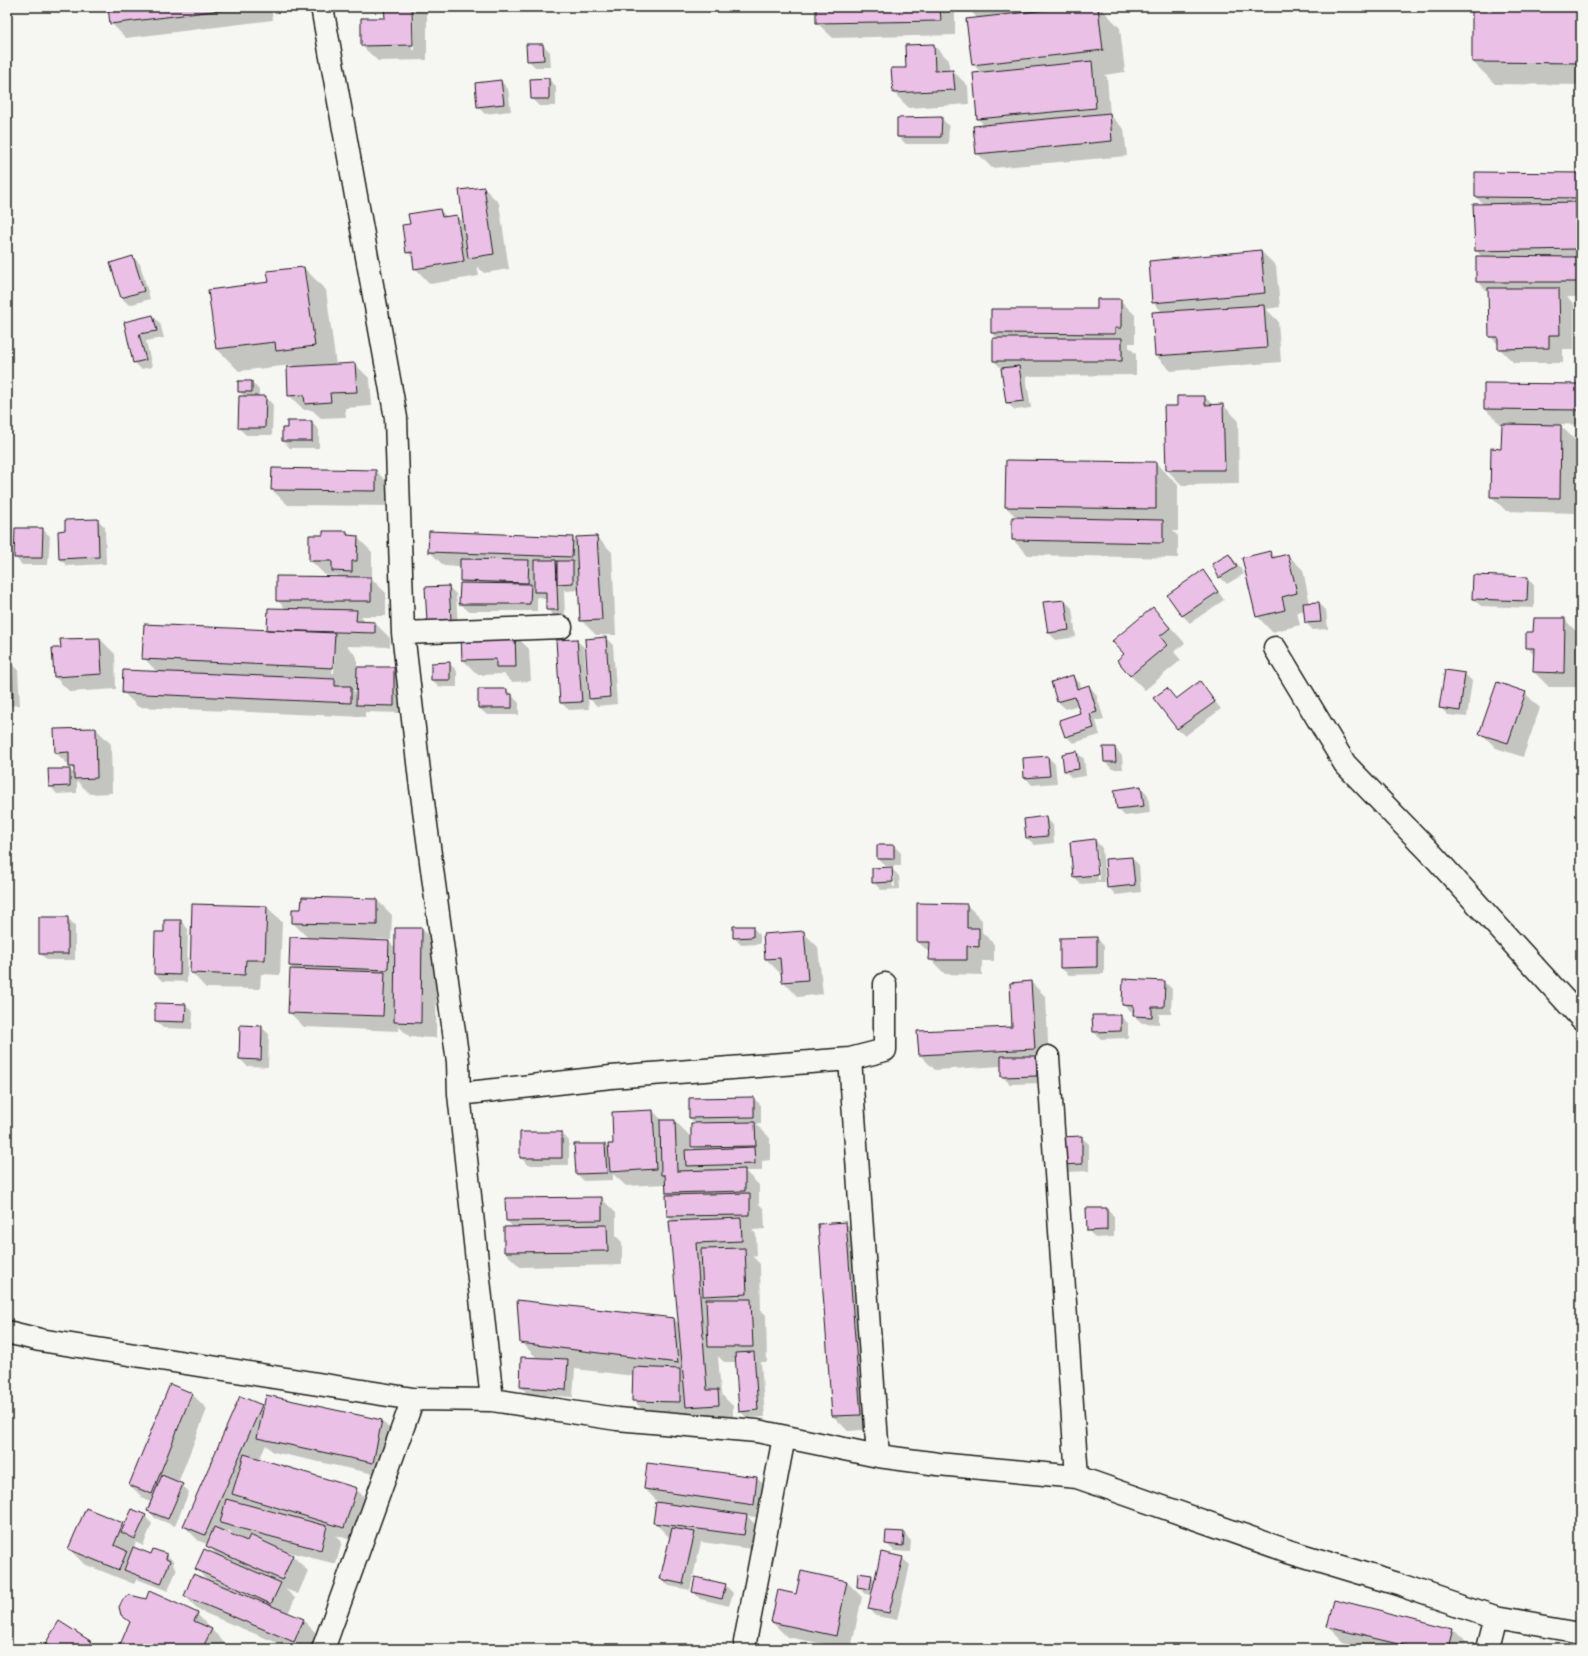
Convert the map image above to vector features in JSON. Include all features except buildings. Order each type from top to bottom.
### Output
[{"type":"street","points":[[322,7],[396,418],[403,633],[420,780],[458,1062],[459,1094],[492,1400]]},
{"type":"street","points":[[403,633],[561,627]]},
{"type":"street","points":[[1275,648],[1345,764],[1429,851],[1581,1018]]},
{"type":"street","points":[[459,1094],[611,1077],[850,1059],[885,1050],[885,984]]},
{"type":"street","points":[[1048,1058],[1077,1477]]},
{"type":"street","points":[[850,1059],[878,1456]]},
{"type":"street","points":[[7,1332],[48,1341],[413,1399],[492,1400],[617,1419],[758,1432],[878,1456],[938,1464],[1077,1477],[1288,1550],[1401,1585],[1495,1617],[1581,1632]]},
{"type":"street","points":[[322,1649],[413,1399]]},
{"type":"street","points":[[745,1642],[784,1437]]},
{"type":"street","points":[[1487,1649],[1495,1617]]}]
